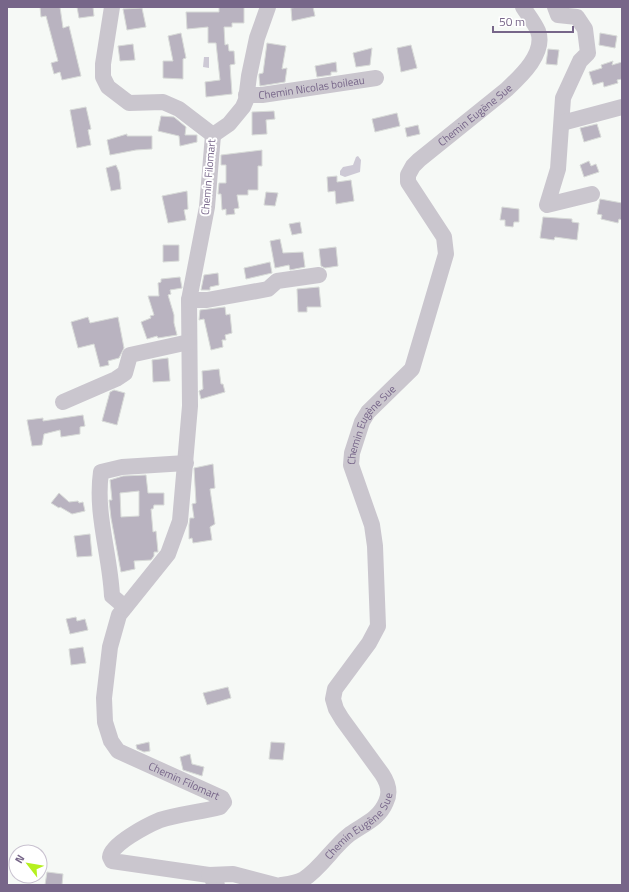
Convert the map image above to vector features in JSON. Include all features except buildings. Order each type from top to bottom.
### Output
[{"type":"street","name":"Chemin Filomart","points":[[112,7],[103,64],[103,77],[108,87],[129,103],[163,102],[179,109],[213,135],[207,207],[189,300],[190,406],[180,521],[168,554],[119,615],[110,647],[104,698],[105,722],[111,741],[118,750],[222,798],[224,802],[220,807],[160,820],[120,842],[110,852],[110,857],[112,861],[213,880]]},
{"type":"street","name":"Chemin Nicolas boileau","points":[[213,135],[229,124],[243,107],[257,38],[268,7]]},
{"type":"street","points":[[555,7],[558,15],[577,17],[585,29],[588,53],[580,61],[563,98],[558,169],[547,205],[592,194]]},
{"type":"street","name":"Chemin Eugène Sue","points":[[281,885],[291,884],[303,880],[313,872],[349,835],[371,822],[383,808],[389,795],[388,783],[342,719],[336,709],[333,699],[334,689],[369,643],[378,626],[373,532],[351,465],[352,453],[357,433],[368,412],[412,369],[446,254],[444,237],[411,188],[408,176],[413,166],[419,160],[506,90],[520,77],[532,62],[537,51],[539,40],[538,32],[524,8]]},
{"type":"street","name":"Chemin Nicolas boileau","points":[[246,95],[262,95],[376,78]]},
{"type":"street","points":[[562,123],[622,107]]},
{"type":"street","points":[[189,300],[207,300],[268,289],[277,281],[319,275]]},
{"type":"street","points":[[63,402],[125,374],[130,355],[189,342]]},
{"type":"street","points":[[125,607],[112,596],[111,574],[100,518],[101,472],[122,467],[186,463]]},
{"type":"street","points":[[213,880],[233,874],[275,885]]},
{"type":"shaded area","points":[[204,57],[209,57],[209,68],[203,67]]},
{"type":"shaded area","points":[[358,156],[361,160],[360,172],[345,177],[340,175],[340,171],[343,167],[353,165],[356,157]]}]
